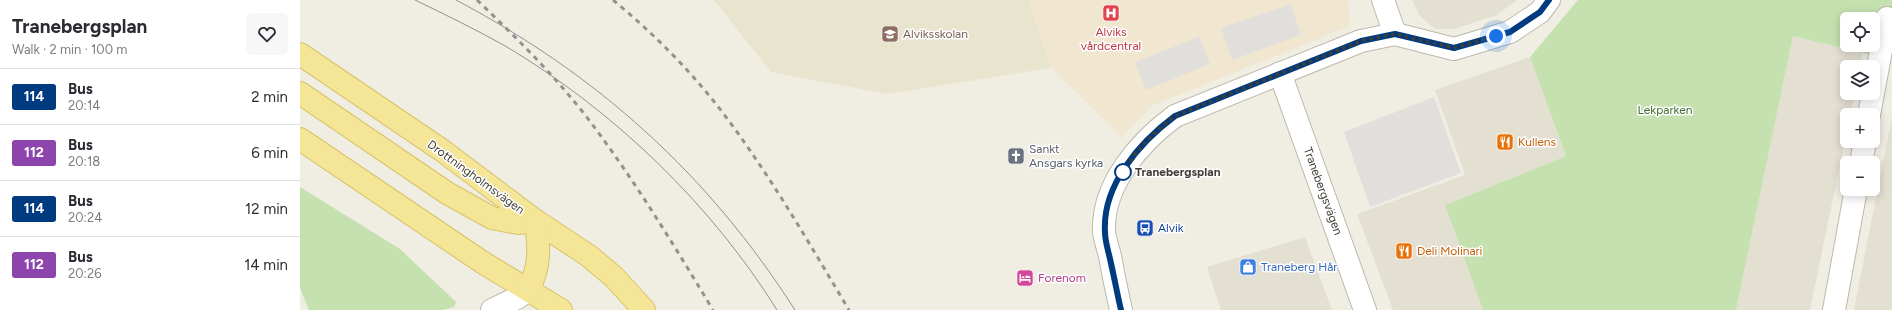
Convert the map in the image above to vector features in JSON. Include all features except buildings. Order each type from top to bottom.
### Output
[{"type":"main road","name":"Drottningholmsvägen","points":[[300,54],[443,151],[536,221],[589,256],[609,273],[644,310]]},
{"type":"main road","points":[[300,93],[447,193],[492,218],[518,223],[536,221],[538,261],[534,279],[528,290]]},
{"type":"main road","points":[[300,139],[482,262],[561,310]]},
{"type":"street","points":[[1384,0],[1395,34]]},
{"type":"street","points":[[1121,310],[1104,232],[1106,207],[1116,182],[1135,154],[1155,131],[1175,116],[1361,41],[1395,34],[1454,48],[1510,32],[1540,12],[1549,0]]},
{"type":"street","points":[[1870,108],[1887,18]]},
{"type":"street","name":"Tranebergsvägen","points":[[1280,73],[1365,310]]},
{"type":"street","points":[[1834,310],[1855,196]]},
{"type":"street","points":[[492,310],[517,298],[528,290]]},
{"type":"shaded area","name":"Alviksskolan","points":[[714,0],[1028,0],[1051,68],[887,94],[771,72]]},
{"type":"shaded area","points":[[1028,0],[1348,0],[1350,26],[1151,106],[1122,137],[1051,68]]},
{"type":"shaded area","points":[[1412,0],[1517,0],[1497,15],[1454,29],[1435,29],[1420,16]]},
{"type":"shaded area","points":[[1291,4],[1301,35],[1232,60],[1221,28]]},
{"type":"shaded area","points":[[1793,36],[1840,47],[1840,52],[1863,53],[1862,60],[1840,60],[1840,100],[1853,100],[1852,108],[1840,108],[1840,148],[1843,148],[1842,156],[1840,156],[1840,165],[1810,310],[1736,310]]},
{"type":"shaded area","points":[[1199,37],[1210,64],[1146,90],[1135,62]]},
{"type":"shaded area","points":[[1530,57],[1566,156],[1445,205],[1483,310],[1393,310],[1357,214],[1465,175],[1435,90]]},
{"type":"shaded area","points":[[1434,97],[1461,173],[1370,207],[1344,132]]},
{"type":"shaded area","points":[[1892,116],[1892,310],[1854,310],[1876,196],[1880,196],[1880,177]]},
{"type":"shaded area","points":[[1305,237],[1332,310],[1221,310],[1207,267]]},
{"type":"green space","name":"Lekparken","points":[[1578,0],[1892,0],[1892,60],[1859,52],[1880,52],[1880,12],[1840,12],[1840,47],[1793,36],[1736,310],[1483,310],[1445,205],[1566,156],[1530,57]]},
{"type":"green space","points":[[300,187],[400,249],[456,302],[454,307],[443,310],[309,310],[300,288]]},
{"type":"tram line","points":[[415,0],[507,47],[547,72],[622,130],[691,197],[722,233],[751,271],[777,310]]},
{"type":"tram line","points":[[456,0],[508,29],[557,61],[603,95],[646,132],[687,172],[725,215],[761,261],[795,310]]},
{"type":"railway","points":[[477,0],[543,66],[589,120],[646,202],[713,310]]},
{"type":"railway","points":[[613,0],[671,53],[711,97],[773,185],[849,310]]},
{"type":"bus line","name":"114","points":[[1121,310],[1104,232],[1106,207],[1116,182],[1135,154],[1155,131],[1175,116],[1228,93],[1361,41],[1395,34],[1454,48],[1510,32],[1540,12],[1549,0]]},
{"type":"place","name":"Alviks vårdcentral","points":[[1111,13]]},
{"type":"place","name":"Alviksskolan","points":[[890,34]]},
{"type":"place","name":"Kullens","points":[[1505,142]]},
{"type":"place","name":"Sankt Ansgars kyrka","points":[[1016,156]]},
{"type":"place","name":"Tranebergsplan","points":[[1123,172]]},
{"type":"place","name":"Alvik","points":[[1145,228]]},
{"type":"place","name":"Deli Molinari","points":[[1404,251]]},
{"type":"place","name":"Traneberg Hår","points":[[1248,267]]},
{"type":"place","name":"Forenom","points":[[1025,278]]},
{"type":"route","points":[[1123,172],[1122,173],[1135,154],[1155,131],[1175,116],[1228,93],[1361,41],[1395,34],[1454,48],[1496,36]]}]
